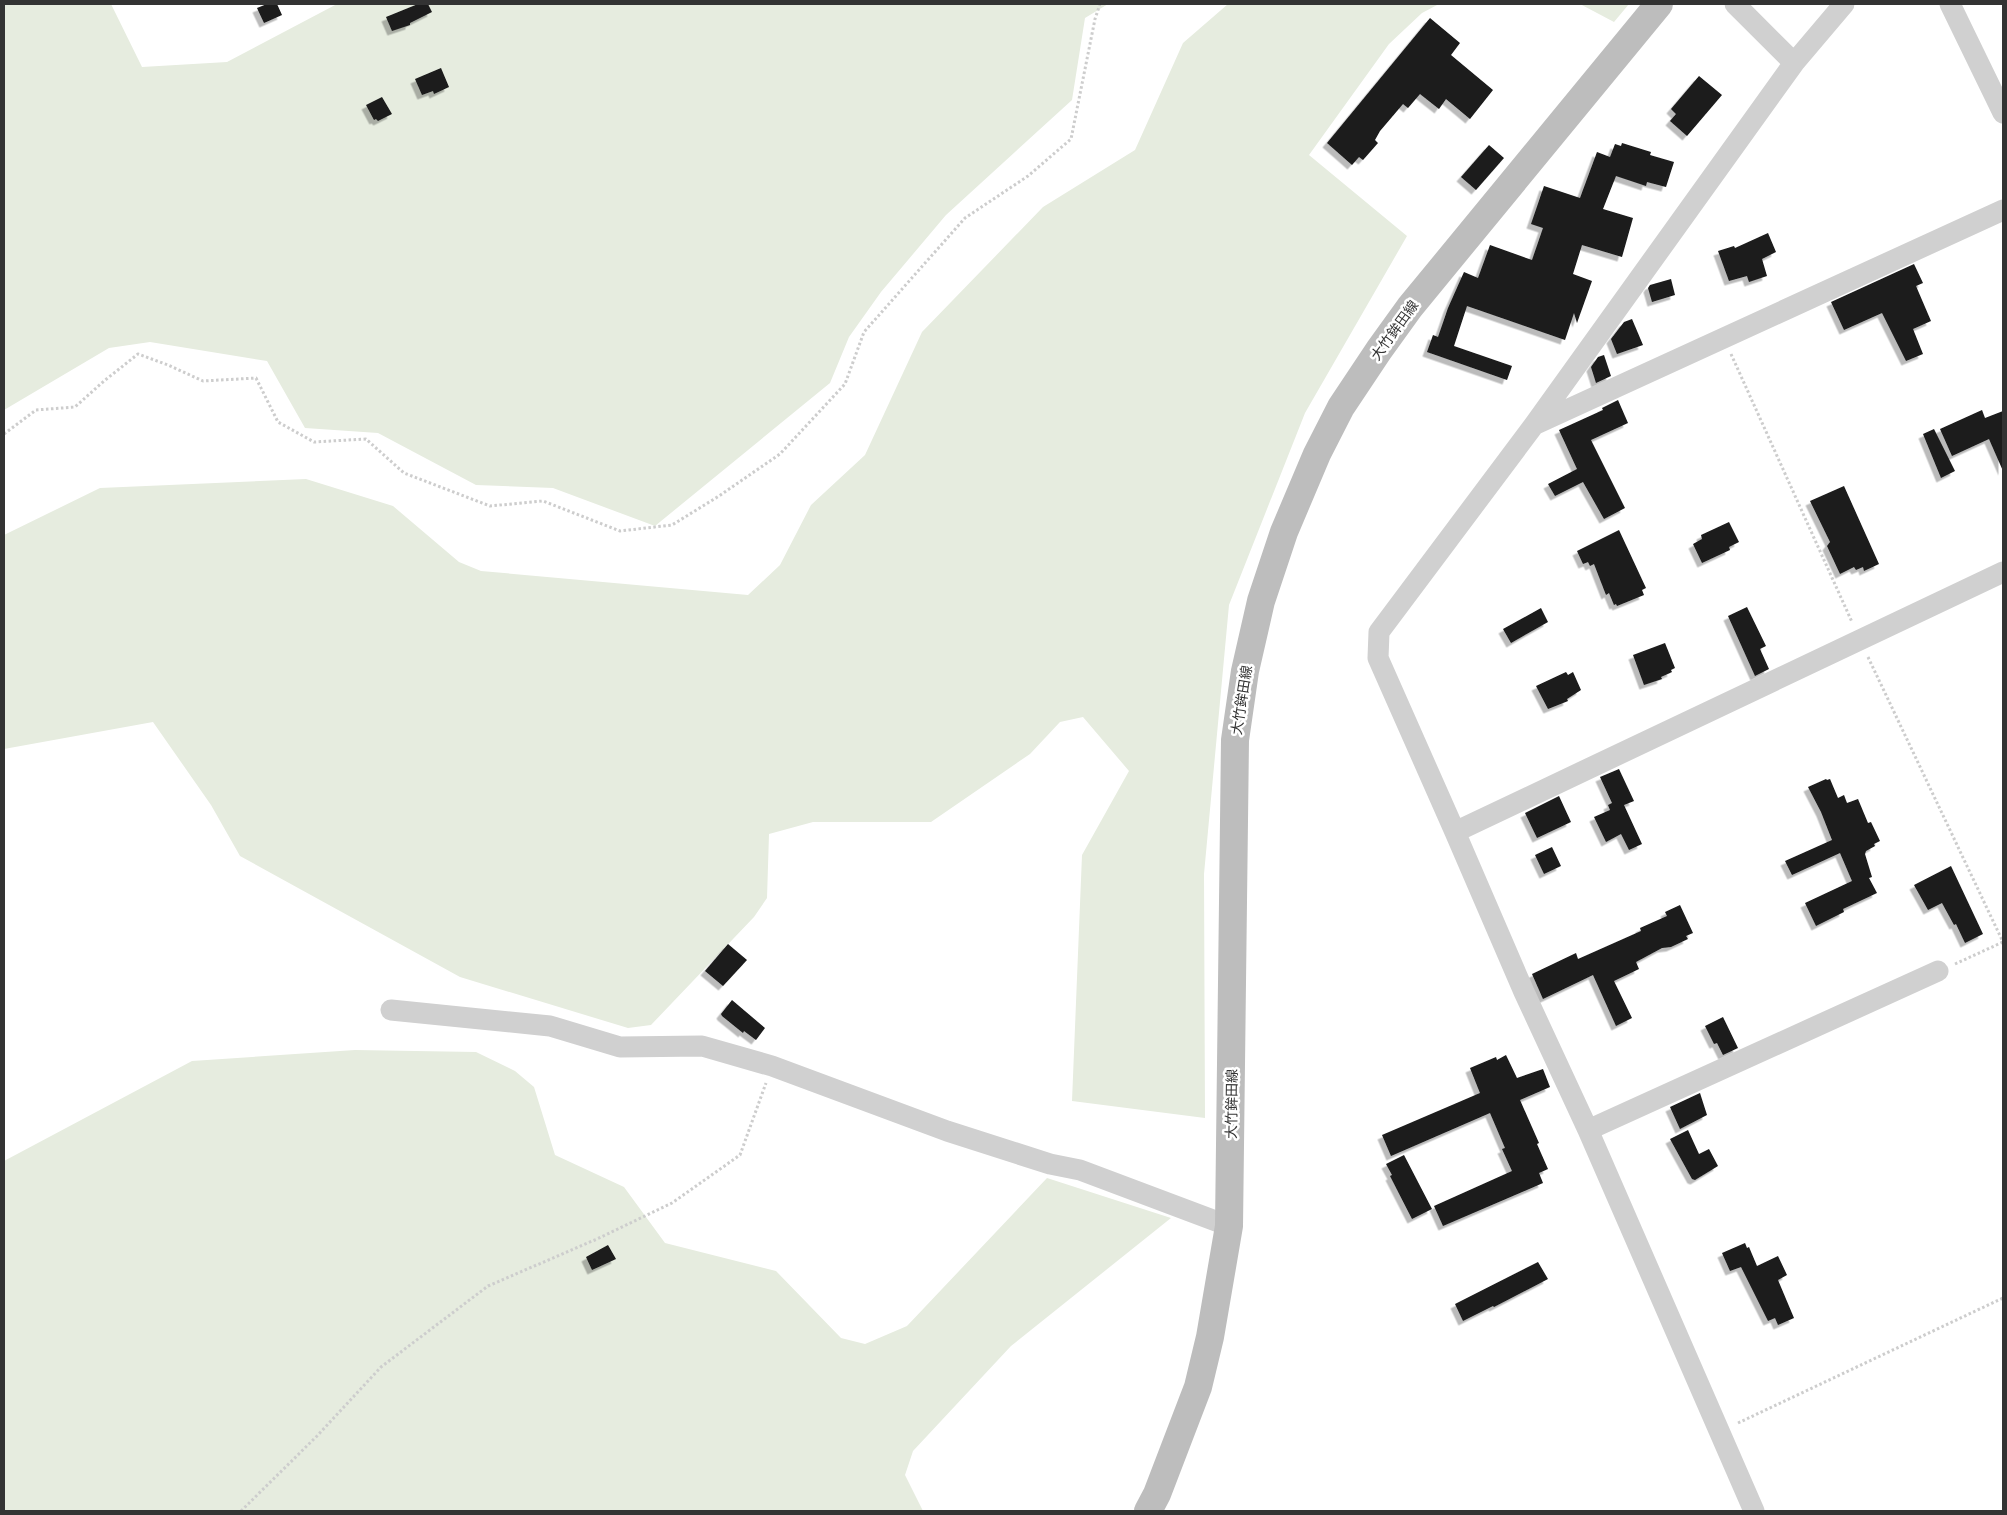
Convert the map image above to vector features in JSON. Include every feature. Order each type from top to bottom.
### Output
[{"type":"main road","name":"大竹鉾田線","points":[[1148,1511],[1157,1494],[1198,1386],[1210,1337],[1229,1226],[1235,740],[1246,670],[1261,601],[1284,532],[1317,454],[1333,422],[1379,350],[1438,272],[1659,4]]},
{"type":"street","points":[[1736,4],[1794,63]]},
{"type":"street","points":[[1754,1511],[1588,1130],[1524,992],[1378,658],[1379,632],[1534,425],[1794,63],[1844,4]]},
{"type":"street","points":[[1950,4],[2003,113]]},
{"type":"street","points":[[1534,425],[2003,210]]},
{"type":"street","points":[[1455,832],[2003,572]]},
{"type":"street","points":[[1588,1130],[1938,971]]},
{"type":"street","points":[[391,1010],[550,1026],[620,1047],[702,1046],[772,1066],[947,1131],[1050,1164],[1080,1170],[1229,1226]]},
{"type":"path","points":[[4,434],[36,410],[75,407],[138,354],[203,381],[256,378],[278,422],[314,442],[366,439],[404,474],[490,506],[543,501],[620,532],[672,525],[719,496],[780,454],[845,384],[864,332],[965,218],[1028,176],[1071,139],[1095,19],[1100,4]]},
{"type":"path","points":[[1938,971],[2003,942]]},
{"type":"path","points":[[241,1511],[317,1436],[381,1367],[488,1286],[672,1203],[740,1155],[772,1066]]},
{"type":"path","points":[[1719,1431],[2003,1298]]},
{"type":"shaded area","points":[[4,4],[111,4],[142,67],[227,62],[337,4],[1108,4],[1085,18],[1072,100],[946,215],[881,292],[849,337],[830,383],[655,526],[553,488],[476,485],[378,433],[305,428],[267,361],[150,342],[109,348],[4,410]]},
{"type":"shaded area","points":[[1228,4],[1439,4],[1422,13],[1389,44],[1309,155],[1407,236],[1305,413],[1229,605],[1204,874],[1205,1118],[1072,1101],[1082,855],[1129,771],[1083,717],[1060,722],[1030,754],[931,822],[813,822],[769,834],[767,898],[754,917],[651,1025],[628,1028],[460,977],[240,856],[211,805],[153,722],[4,749],[4,535],[100,488],[306,479],[393,506],[459,562],[481,571],[748,595],[780,565],[811,505],[865,455],[922,332],[1043,207],[1135,150],[1183,43]]},
{"type":"shaded area","points":[[1580,4],[1629,4],[1614,22]]},
{"type":"shaded area","points":[[355,1050],[476,1052],[515,1071],[534,1087],[555,1155],[624,1187],[665,1243],[776,1271],[841,1338],[865,1344],[907,1326],[1047,1178],[1171,1218],[1011,1346],[913,1451],[905,1475],[923,1511],[4,1511],[4,1161],[192,1061]]},
{"type":"building","points":[[267,4],[277,4],[282,15],[264,23],[257,8]]},
{"type":"building","points":[[418,4],[428,4],[432,12],[410,23],[410,25],[392,31],[386,17]]},
{"type":"building","points":[[1430,18],[1460,43],[1451,55],[1493,90],[1470,119],[1446,99],[1439,109],[1420,94],[1408,108],[1403,104],[1380,131],[1375,140],[1378,143],[1363,160],[1359,157],[1352,165],[1327,143]]},
{"type":"building","points":[[441,68],[449,87],[434,94],[433,91],[422,95],[415,79]]},
{"type":"building","points":[[1699,76],[1722,95],[1687,136],[1670,121],[1676,114],[1671,109]]},
{"type":"building","points":[[382,97],[392,114],[378,121],[374,120],[366,105]]},
{"type":"building","points":[[1622,143],[1651,152],[1650,155],[1674,162],[1666,187],[1647,182],[1646,186],[1616,176],[1603,209],[1633,218],[1622,257],[1582,245],[1573,274],[1592,281],[1577,323],[1574,313],[1565,340],[1467,306],[1454,346],[1512,366],[1507,380],[1427,352],[1433,335],[1438,337],[1464,272],[1478,278],[1490,245],[1532,260],[1543,228],[1531,224],[1544,186],[1580,198],[1597,152],[1610,157],[1615,144],[1621,146]]},
{"type":"building","points":[[1489,145],[1504,158],[1476,190],[1461,177]]},
{"type":"building","points":[[1768,233],[1776,252],[1762,259],[1767,276],[1749,282],[1747,276],[1729,281],[1718,251],[1734,246],[1735,248]]},
{"type":"building","points":[[1914,264],[1923,283],[1916,286],[1931,321],[1913,329],[1923,354],[1906,361],[1882,313],[1844,330],[1831,302]]},
{"type":"building","points":[[1671,279],[1675,295],[1652,302],[1648,288],[1650,285]]},
{"type":"building","points":[[1632,319],[1643,345],[1617,354],[1611,339],[1624,322]]},
{"type":"building","points":[[1604,355],[1611,376],[1596,383],[1591,367],[1598,357]]},
{"type":"building","points":[[1618,400],[1628,423],[1591,440],[1625,508],[1604,519],[1583,482],[1555,496],[1548,484],[1577,469],[1559,430],[1603,410],[1602,408]]},
{"type":"building","points":[[1982,410],[1985,418],[2003,411],[2003,471],[1989,439],[1952,456],[1940,429]]},
{"type":"building","points":[[1934,429],[1955,471],[1941,478],[1923,434]]},
{"type":"building","points":[[1844,486],[1879,564],[1864,571],[1863,567],[1856,570],[1854,567],[1840,574],[1827,546],[1830,542],[1810,501]]},
{"type":"building","points":[[1729,522],[1739,542],[1729,547],[1730,550],[1702,563],[1693,544],[1702,539],[1701,535]]},
{"type":"building","points":[[1619,530],[1646,588],[1642,590],[1644,595],[1617,606],[1616,604],[1614,605],[1609,593],[1606,595],[1594,564],[1590,566],[1588,562],[1583,564],[1577,551]]},
{"type":"building","points":[[1747,607],[1766,646],[1760,649],[1769,669],[1755,676],[1728,616]]},
{"type":"building","points":[[1541,608],[1548,622],[1511,643],[1503,629]]},
{"type":"building","points":[[1665,643],[1675,668],[1671,670],[1672,672],[1661,677],[1662,679],[1644,685],[1633,655]]},
{"type":"building","points":[[1566,672],[1568,675],[1573,672],[1581,690],[1567,699],[1568,701],[1548,709],[1536,686]]},
{"type":"building","points":[[1619,769],[1634,801],[1624,805],[1642,844],[1629,850],[1621,834],[1606,842],[1594,817],[1610,810],[1608,805],[1612,803],[1600,777]]},
{"type":"building","points":[[1830,779],[1838,798],[1844,795],[1847,803],[1858,799],[1868,823],[1871,822],[1880,841],[1874,844],[1875,846],[1866,851],[1865,854],[1872,877],[1869,878],[1877,893],[1843,909],[1844,912],[1816,926],[1805,903],[1852,881],[1840,853],[1792,875],[1785,861],[1832,840],[1821,812],[1808,787]]},
{"type":"building","points":[[1559,796],[1571,822],[1537,838],[1525,813]]},
{"type":"building","points":[[1552,847],[1561,866],[1544,874],[1535,855]]},
{"type":"building","points":[[1951,866],[1983,934],[1965,943],[1956,924],[1954,925],[1942,903],[1928,910],[1914,885]]},
{"type":"building","points":[[1680,905],[1693,933],[1686,936],[1688,939],[1671,947],[1662,948],[1636,962],[1639,969],[1614,981],[1632,1018],[1616,1026],[1593,975],[1543,999],[1532,974],[1576,953],[1578,959],[1641,931],[1640,928],[1667,916],[1665,912]]},
{"type":"building","points":[[728,944],[747,960],[723,986],[705,971]]},
{"type":"building","points":[[732,1000],[765,1028],[756,1040],[744,1031],[743,1033],[722,1016],[721,1014]]},
{"type":"building","points":[[1723,1017],[1738,1048],[1723,1055],[1717,1043],[1714,1044],[1705,1026]]},
{"type":"building","points":[[1506,1055],[1517,1078],[1543,1069],[1550,1087],[1520,1100],[1548,1169],[1539,1173],[1543,1183],[1443,1226],[1434,1206],[1512,1171],[1502,1149],[1505,1148],[1490,1113],[1391,1156],[1382,1135],[1480,1093],[1470,1068],[1496,1057],[1497,1060]]},
{"type":"building","points":[[1700,1093],[1707,1115],[1680,1129],[1670,1107]]},
{"type":"building","points":[[1688,1130],[1699,1154],[1709,1149],[1718,1166],[1695,1180],[1692,1179],[1670,1139]]},
{"type":"building","points":[[1404,1155],[1432,1209],[1412,1219],[1390,1176],[1392,1175],[1386,1164]]},
{"type":"building","points":[[1745,1243],[1747,1248],[1749,1247],[1757,1266],[1778,1256],[1787,1275],[1778,1280],[1794,1318],[1778,1325],[1775,1318],[1768,1321],[1741,1267],[1730,1271],[1722,1253]]},
{"type":"building","points":[[608,1245],[616,1259],[592,1270],[586,1257]]},
{"type":"building","points":[[1538,1262],[1548,1279],[1463,1321],[1455,1304]]}]
